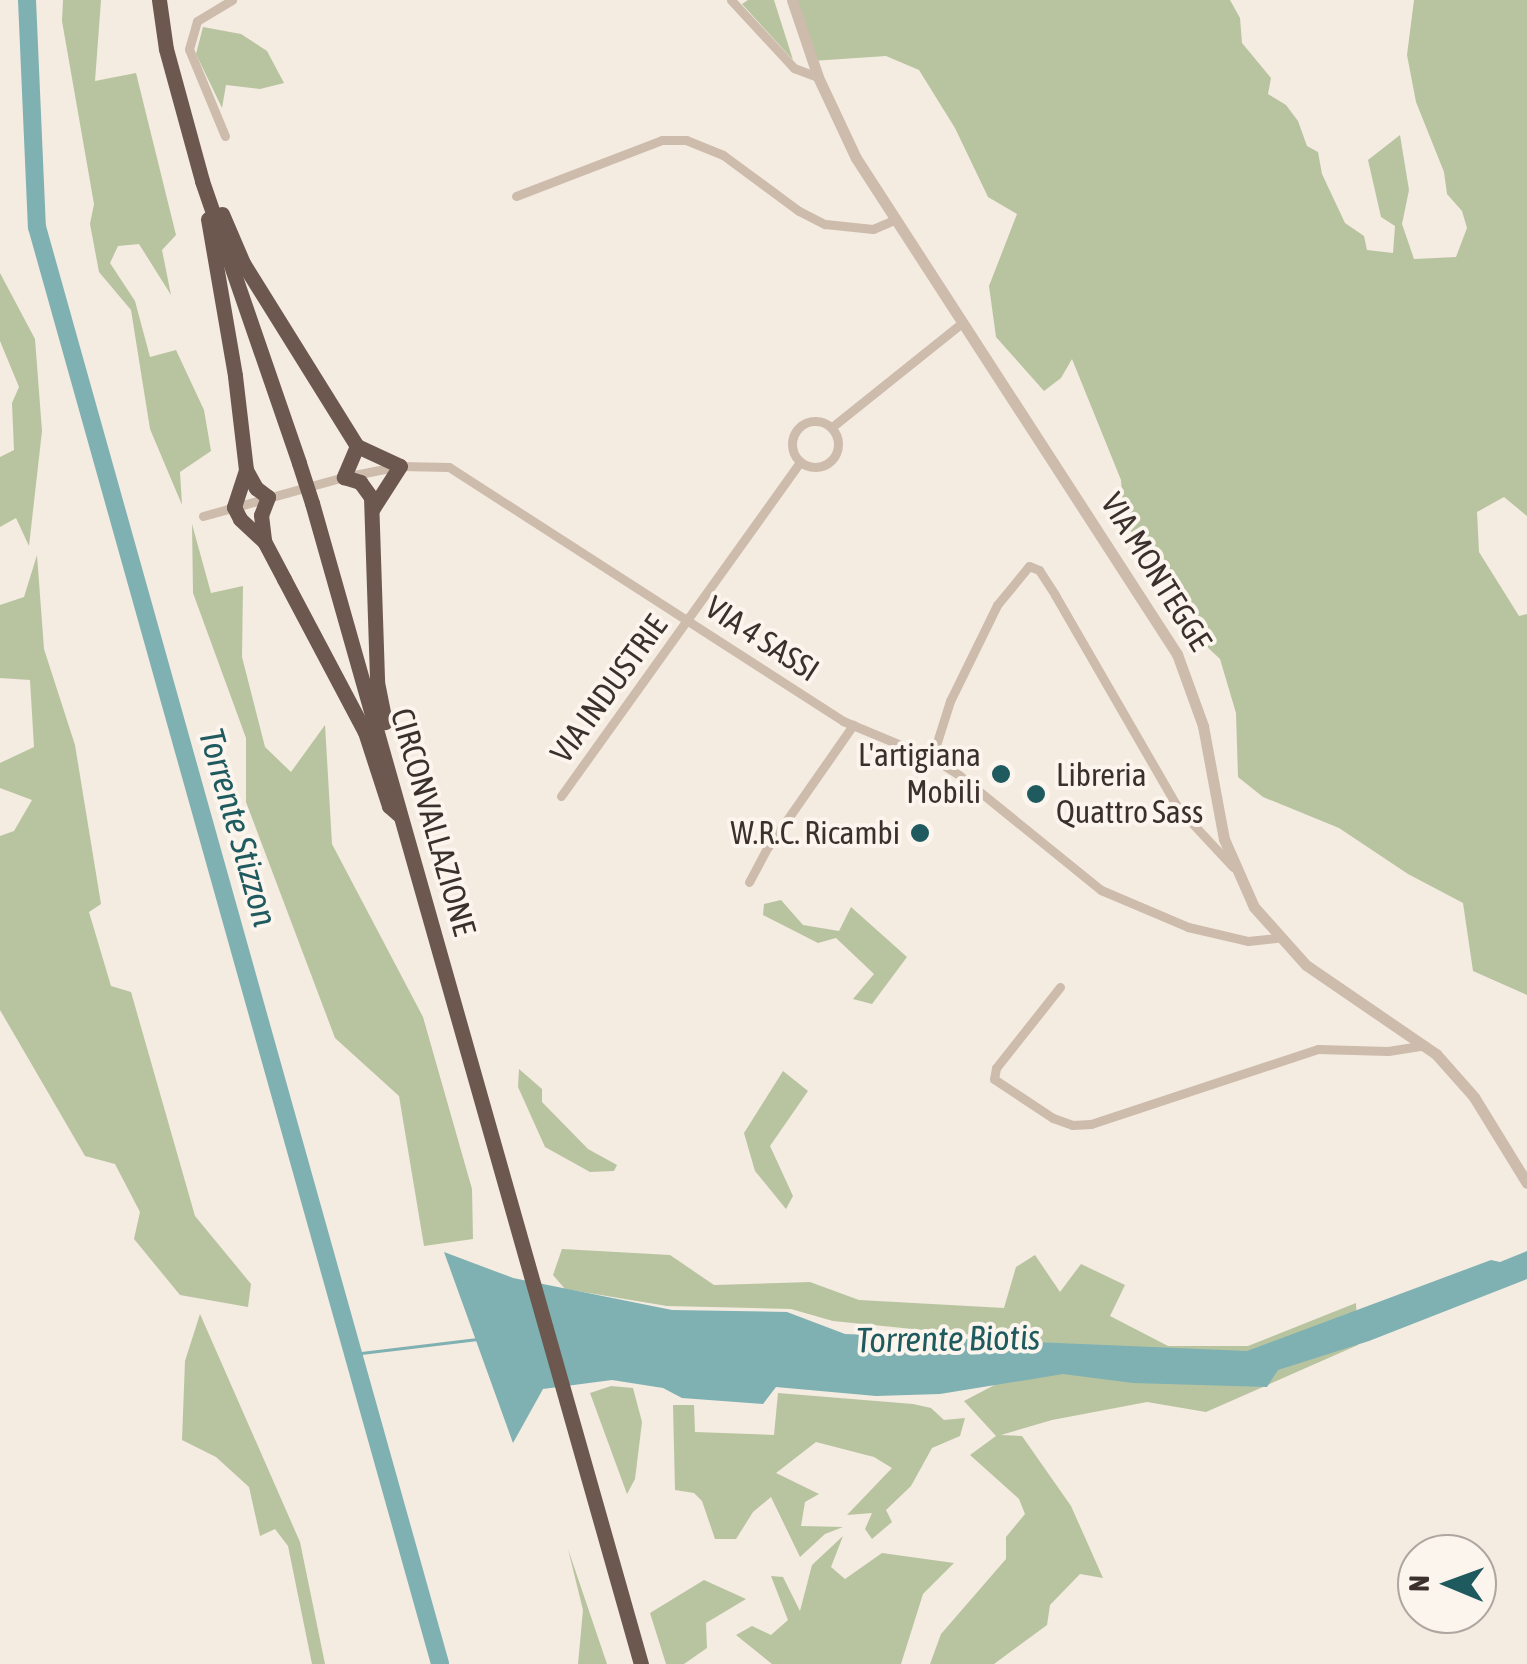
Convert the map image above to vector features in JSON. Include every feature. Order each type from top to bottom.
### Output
[{"type":"highway","name":"CIRCONVALLAZIONE","points":[[159,0],[180,101],[211,206],[312,503],[641,1664]]},
{"type":"highway","points":[[264,541],[261,515],[268,497],[256,488],[246,470],[236,376],[208,219],[211,206],[226,216],[243,263],[357,446],[400,466],[382,488],[372,511]]},
{"type":"highway","points":[[246,470],[234,507],[240,519],[264,541],[365,732],[389,806],[404,820],[407,814],[377,682],[372,511],[366,489],[344,477],[357,446]]},
{"type":"street","points":[[225,136],[190,48],[197,21],[232,0]]},
{"type":"street","points":[[731,0],[794,68],[818,77]]},
{"type":"street","name":"VIA MONTEGGE","points":[[792,0],[818,77],[856,158],[1177,654],[1204,726],[1224,839],[1254,907],[1306,965],[1425,1045],[1474,1097],[1527,1183]]},
{"type":"street","points":[[516,196],[662,140],[686,140],[722,155],[798,210],[825,224],[872,229],[896,219]]},
{"type":"street","name":"VIA INDUSTRIE","points":[[561,796],[799,462],[790,445],[797,427],[815,420],[832,428],[963,322]]},
{"type":"street","points":[[799,462],[812,468],[826,465],[836,455],[839,440],[832,428]]},
{"type":"street","name":"VIA 4 SASSI","points":[[202,516],[344,477],[400,466],[450,467],[854,725],[932,758],[1102,890],[1188,927],[1248,942],[1278,938]]},
{"type":"street","points":[[932,758],[950,700],[997,605],[1029,566],[1039,570],[1054,594],[1178,808],[1235,869]]},
{"type":"street","points":[[750,882],[768,847],[854,725]]},
{"type":"street","points":[[1060,986],[996,1068],[994,1079],[1052,1118],[1072,1125],[1091,1124],[1318,1049],[1401,1050],[1425,1045]]},
{"type":"green space","points":[[63,0],[101,0],[95,81],[136,73],[176,235],[162,250],[171,295],[139,244],[118,246],[110,263],[135,301],[150,357],[176,350],[204,410],[211,451],[180,472],[182,505],[150,429],[131,310],[99,272],[90,224],[94,204],[62,21]]},
{"type":"green space","points":[[748,0],[774,0],[793,60],[742,4]]},
{"type":"green space","points":[[792,0],[1230,0],[1240,18],[1242,43],[1271,78],[1268,94],[1286,105],[1298,121],[1307,146],[1318,152],[1322,174],[1345,223],[1364,236],[1367,250],[1393,253],[1395,226],[1381,217],[1368,160],[1400,135],[1409,190],[1402,224],[1414,259],[1456,257],[1467,228],[1462,211],[1447,194],[1444,172],[1416,102],[1407,55],[1414,0],[1527,0],[1527,516],[1504,497],[1477,512],[1479,552],[1519,616],[1527,614],[1527,995],[1473,971],[1463,903],[1408,874],[1339,828],[1263,797],[1238,777],[1236,713],[1220,659],[1203,643],[1188,593],[1124,524],[1121,480],[1072,359],[1061,378],[1044,391],[996,337],[989,286],[1017,214],[988,197],[955,128],[919,70],[886,56],[812,61]]},
{"type":"green space","points":[[203,27],[241,34],[267,51],[284,83],[260,89],[226,85],[222,108],[196,54]]},
{"type":"green space","points":[[0,273],[35,339],[42,431],[29,546],[16,518],[0,527],[0,457],[14,450],[12,403],[19,387],[0,341]]},
{"type":"green space","points":[[192,524],[211,593],[243,586],[242,657],[265,747],[291,772],[325,725],[332,844],[423,1017],[472,1189],[473,1239],[424,1246],[399,1096],[335,1038],[246,802],[246,738],[193,593]]},
{"type":"green space","points":[[37,555],[44,649],[75,745],[101,904],[89,912],[111,986],[131,992],[195,1216],[251,1284],[248,1307],[180,1295],[134,1239],[140,1212],[115,1164],[85,1156],[0,1010],[0,836],[14,831],[32,800],[0,788],[0,763],[34,747],[30,680],[0,678],[0,605],[24,597]]},
{"type":"green space","points":[[781,900],[803,925],[839,931],[851,907],[907,957],[872,1004],[853,999],[874,974],[836,938],[818,943],[763,915],[764,904]]},
{"type":"green space","points":[[519,1069],[542,1089],[542,1102],[588,1149],[617,1165],[614,1171],[590,1172],[545,1147],[518,1087]]},
{"type":"green space","points":[[783,1071],[808,1091],[770,1146],[793,1196],[786,1209],[755,1171],[744,1133]]},
{"type":"green space","points":[[562,1249],[670,1255],[714,1285],[810,1282],[859,1300],[1004,1308],[1016,1267],[1035,1255],[1060,1292],[1081,1264],[1125,1285],[1110,1316],[1168,1346],[1248,1346],[1356,1303],[1358,1345],[1206,1412],[1147,1402],[1052,1420],[1001,1435],[1022,1436],[1071,1506],[1103,1578],[1080,1574],[1050,1605],[1047,1625],[994,1664],[930,1664],[941,1634],[1006,1559],[1006,1537],[1025,1514],[1019,1499],[970,1455],[996,1436],[964,1401],[1004,1380],[1003,1338],[833,1321],[791,1309],[667,1306],[565,1289],[553,1275]]},
{"type":"green space","points":[[200,1314],[300,1542],[325,1664],[312,1664],[288,1546],[275,1529],[260,1536],[249,1487],[216,1457],[182,1440],[185,1361]]},
{"type":"green space","points":[[611,1386],[633,1388],[642,1422],[635,1479],[627,1494],[590,1393]]},
{"type":"green space","points":[[778,1393],[913,1404],[931,1408],[944,1420],[965,1418],[960,1436],[932,1448],[911,1486],[886,1510],[892,1522],[872,1539],[865,1529],[872,1513],[847,1515],[892,1468],[874,1457],[816,1442],[776,1473],[819,1494],[805,1502],[801,1526],[843,1527],[825,1534],[800,1557],[771,1497],[753,1512],[736,1539],[715,1539],[702,1501],[694,1493],[675,1490],[673,1405],[694,1405],[695,1432],[774,1435]]},
{"type":"green space","points":[[843,1536],[831,1567],[845,1579],[882,1553],[954,1563],[923,1594],[901,1664],[772,1664],[736,1635],[752,1626],[771,1635],[788,1620],[771,1576],[783,1577],[800,1611],[812,1565]]},
{"type":"green space","points":[[568,1549],[607,1664],[578,1664],[583,1610]]},
{"type":"green space","points":[[704,1580],[746,1599],[706,1623],[707,1648],[684,1664],[666,1664],[650,1613]]},
{"type":"water","points":[[1527,1251],[1527,1279],[1369,1341],[1278,1370],[1267,1387],[1133,1383],[1063,1374],[940,1394],[876,1396],[776,1387],[763,1404],[682,1398],[663,1388],[612,1380],[543,1389],[513,1443],[444,1252],[513,1278],[672,1310],[787,1312],[845,1334],[1247,1351],[1491,1260],[1500,1262]]},
{"type":"waterway","name":"Torrente Stizzon","points":[[27,0],[37,227],[440,1664]]},
{"type":"waterway","name":"Torrente Biotis","points":[[353,1354],[477,1339]]},
{"type":"place","name":"L'artigiana Mobili","points":[[1001,774]]},
{"type":"place","name":"Libreria Quattro Sass","points":[[1036,794]]},
{"type":"place","name":"W.R.C. Ricambi","points":[[920,833]]}]
